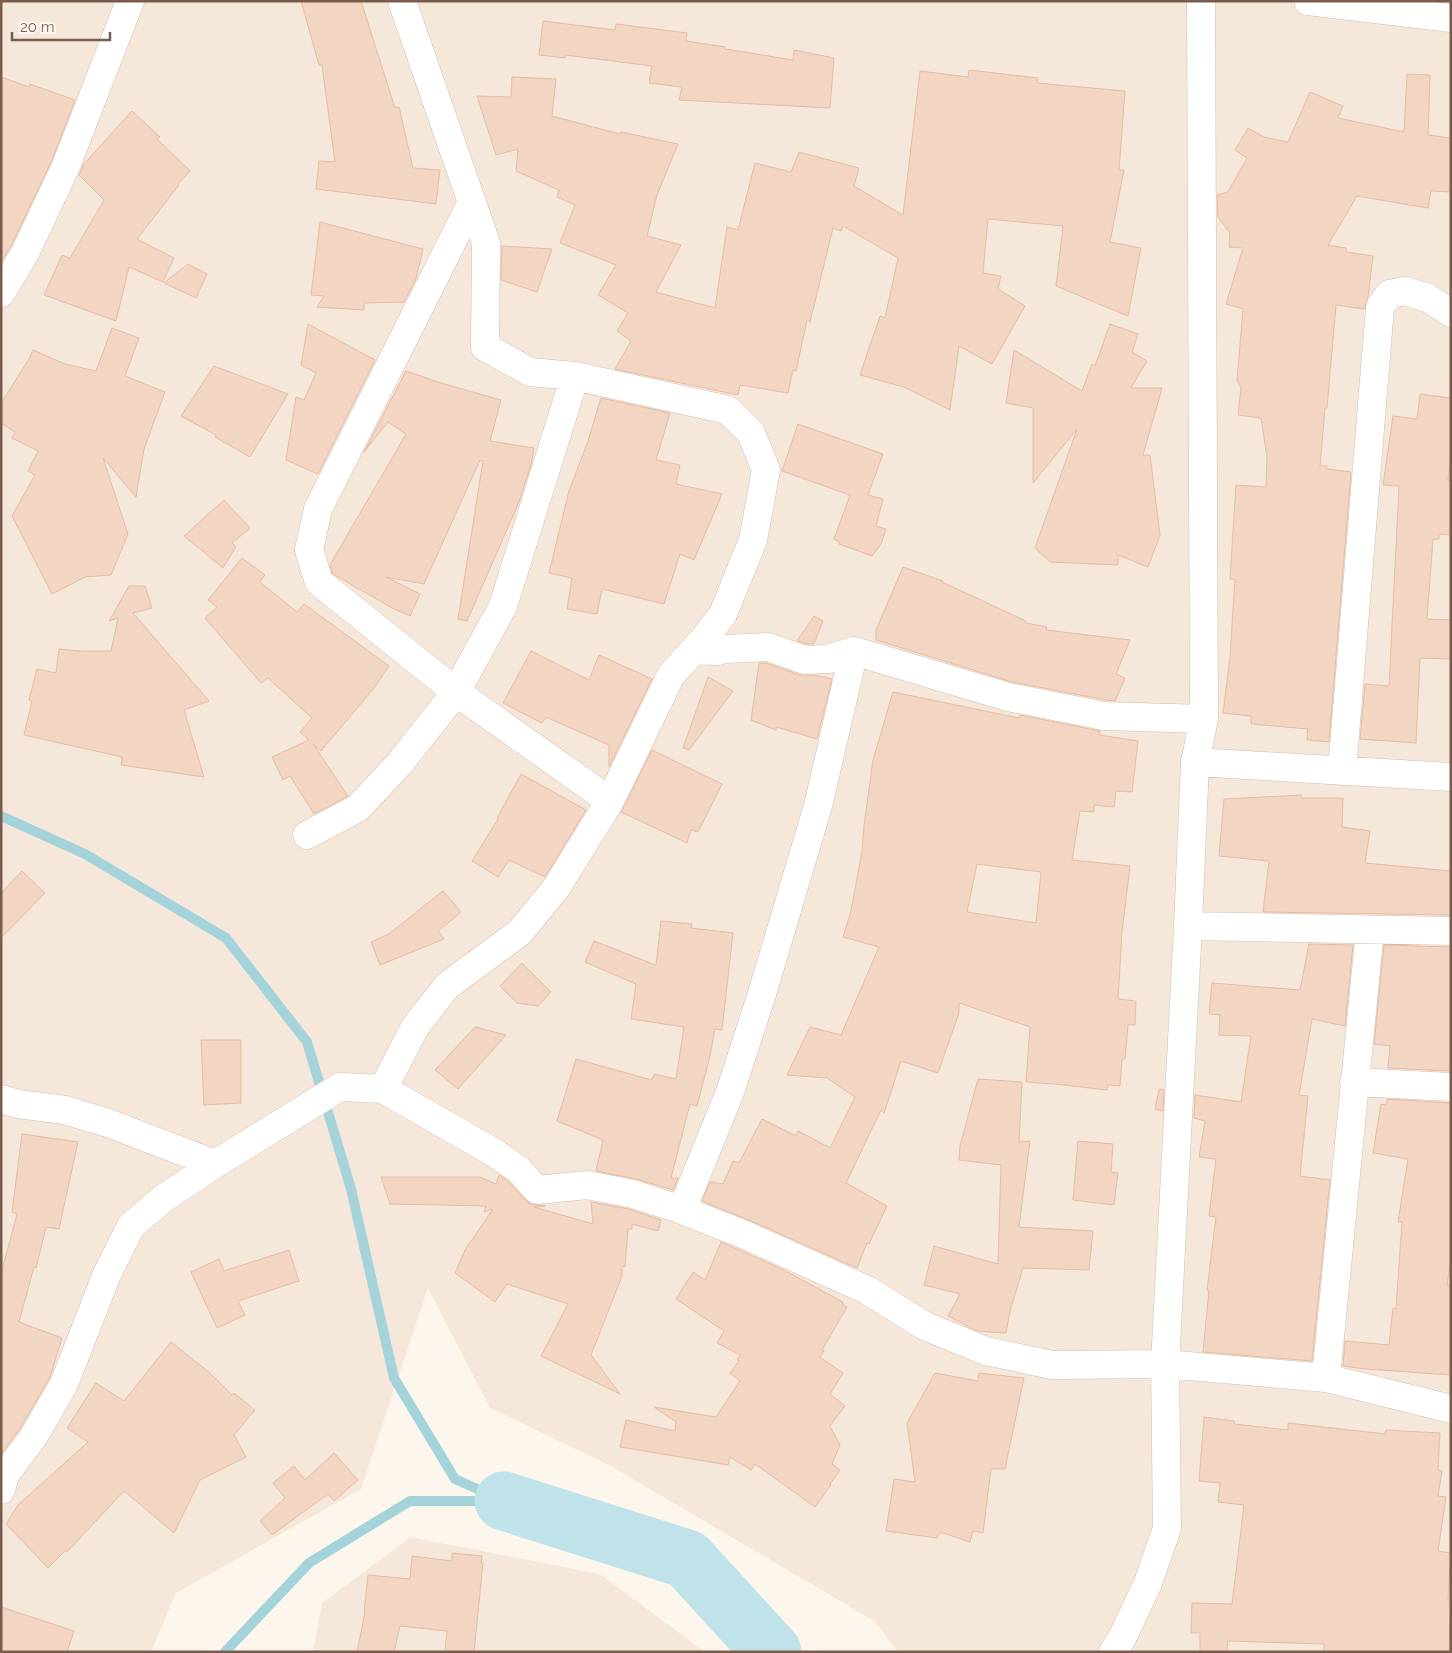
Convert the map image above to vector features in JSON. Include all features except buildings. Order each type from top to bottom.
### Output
[{"type":"street","points":[[1,293],[25,253],[66,166],[130,1]]},
{"type":"street","points":[[383,1089],[415,1027],[447,986],[520,932],[556,888],[610,801],[672,676],[723,614],[752,540],[766,470],[752,433],[728,410],[575,376],[530,372],[485,347],[486,242],[402,1]]},
{"type":"street","points":[[1113,1652],[1122,1638],[1148,1583],[1167,1528],[1166,1364],[1195,762],[1204,719],[1201,1]]},
{"type":"street","points":[[1308,1],[1451,18]]},
{"type":"street","points":[[472,202],[318,509],[309,550],[319,582],[456,692],[610,801]]},
{"type":"street","points":[[1342,771],[1380,307],[1389,294],[1405,291],[1428,298],[1451,313]]},
{"type":"street","points":[[308,835],[358,808],[400,763],[456,692],[503,606],[575,376]]},
{"type":"street","points":[[694,650],[718,651],[733,648],[768,648],[805,660],[828,659],[854,651],[1008,697],[1104,716],[1204,719]]},
{"type":"street","points":[[682,1210],[730,1092],[761,996],[818,806],[854,651]]},
{"type":"street","points":[[1195,762],[1451,777]]},
{"type":"street","points":[[1188,926],[1451,931]]},
{"type":"street","points":[[1326,1378],[1370,930]]},
{"type":"street","points":[[1354,1082],[1451,1087]]},
{"type":"street","points":[[2,1478],[34,1436],[64,1384],[107,1274],[131,1226],[164,1198],[215,1164],[340,1087],[383,1089],[495,1153],[519,1170],[537,1190],[586,1185],[634,1194],[682,1210],[745,1235],[867,1290],[925,1326],[986,1351],[1052,1365],[1166,1364],[1326,1378],[1451,1409]]},
{"type":"street","points":[[1,1099],[18,1104],[65,1110],[215,1164]]},
{"type":"shaded area","points":[[1,1],[1451,1],[1451,1652],[898,1652],[874,1621],[609,1465],[490,1408],[428,1288],[361,1489],[176,1593],[151,1652],[1,1652]]},
{"type":"shaded area","points":[[411,1537],[600,1574],[705,1652],[313,1652],[322,1603]]},
{"type":"waterway","points":[[1,816],[85,854],[226,938],[307,1042],[351,1189],[394,1378],[455,1479],[504,1501]]},
{"type":"waterway","points":[[225,1652],[309,1563],[410,1501],[500,1501]]},
{"type":"waterway","points":[[504,1501],[687,1559],[772,1652]]}]
